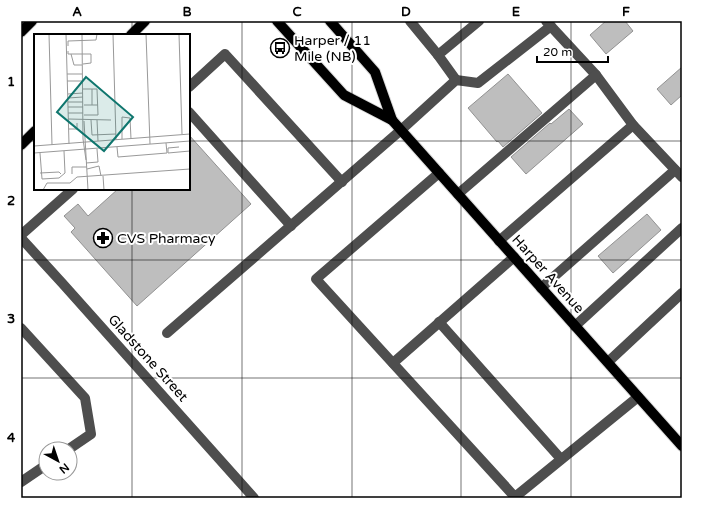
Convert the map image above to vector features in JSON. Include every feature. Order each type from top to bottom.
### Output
[{"type":"main road","points":[[21,32],[32,21]]},
{"type":"main road","points":[[132,34],[145,21]]},
{"type":"main road","name":"Harper Avenue","points":[[277,21],[344,95],[392,120],[682,446]]},
{"type":"main road","name":"Harper Avenue","points":[[330,21],[375,72],[392,120]]},
{"type":"main road","points":[[21,145],[34,132]]},
{"type":"street","points":[[410,21],[456,80],[478,83],[548,23],[596,75],[634,125],[679,174],[541,288]]},
{"type":"street","points":[[438,55],[479,21]]},
{"type":"street","points":[[190,86],[225,54],[342,182]]},
{"type":"street","points":[[458,194],[596,75]]},
{"type":"street","points":[[167,333],[342,182],[456,80]]},
{"type":"street","points":[[190,113],[290,226]]},
{"type":"street","points":[[499,241],[634,125]]},
{"type":"street","points":[[439,173],[316,279],[515,497],[638,397]]},
{"type":"street","points":[[21,235],[72,190]]},
{"type":"street","points":[[575,326],[682,228]]},
{"type":"street","name":"Gladstone Street","points":[[21,238],[254,498]]},
{"type":"street","points":[[393,363],[514,257]]},
{"type":"street","points":[[608,362],[682,293]]},
{"type":"street","points":[[439,322],[562,459]]},
{"type":"street","points":[[21,328],[85,398],[91,434],[78,443]]},
{"type":"street","points":[[21,482],[38,470]]},
{"type":"building","points":[[606,21],[625,21],[633,31],[606,54],[590,35]]},
{"type":"building","points":[[682,67],[682,95],[671,105],[657,89]]},
{"type":"building","points":[[508,74],[542,113],[503,147],[468,108]]},
{"type":"building","points":[[569,109],[583,124],[526,174],[511,157],[550,123],[551,124]]},
{"type":"building","name":"CVS Pharmacy","points":[[190,136],[251,204],[137,306],[71,232],[75,228],[64,216],[78,204],[88,216],[117,190],[190,190]]},
{"type":"building","points":[[647,214],[661,230],[613,273],[598,256]]},
{"type":"place","name":"Harper / 11 Mile (NB)","points":[[280,48]]},
{"type":"place","name":"CVS Pharmacy","points":[[103,238]]}]
